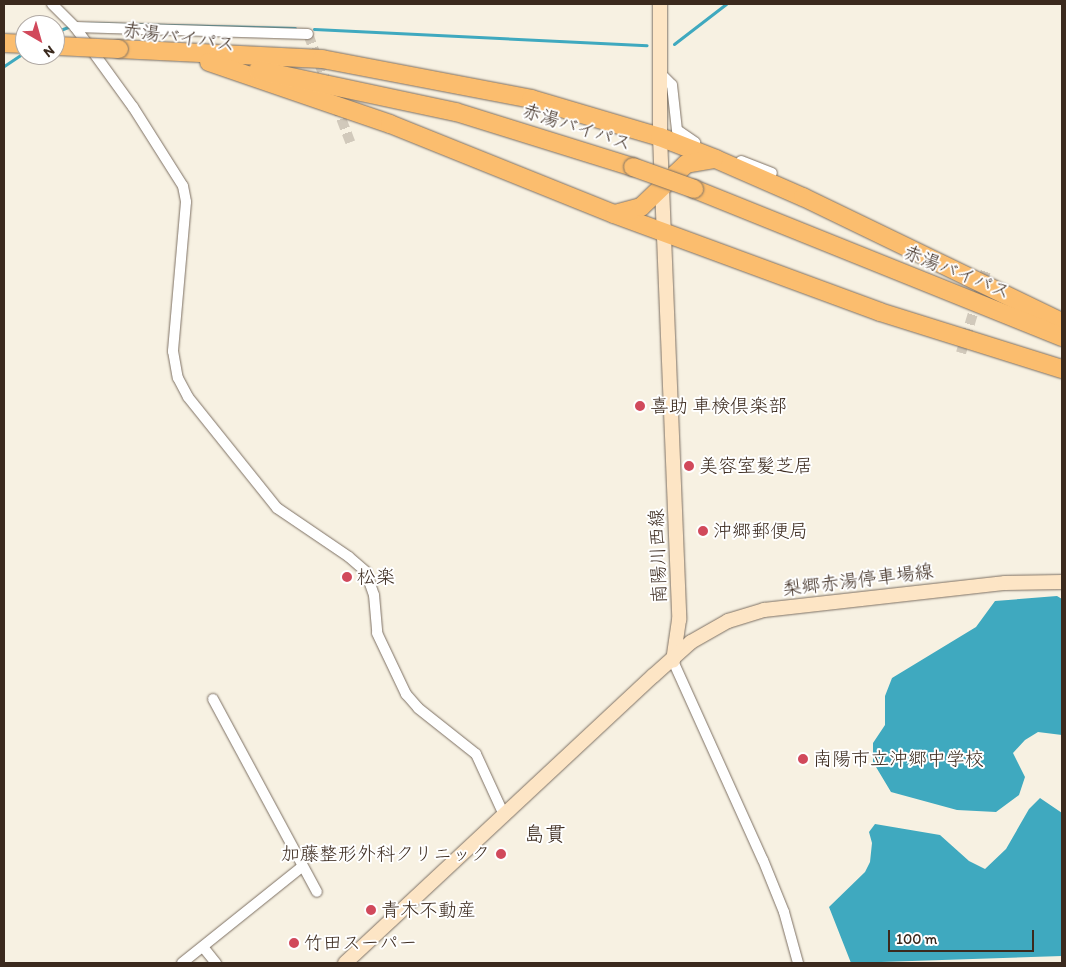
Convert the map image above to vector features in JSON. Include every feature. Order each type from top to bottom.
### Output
[{"type":"highway","name":"赤湯バイパス","points":[[65,46],[119,49],[285,74],[447,110],[694,189],[1062,338]]},
{"type":"highway","points":[[119,49],[322,59],[531,99],[660,137],[716,159],[803,197],[1062,322]]},
{"type":"highway","points":[[209,62],[390,124],[614,214],[880,312],[1062,369]]},
{"type":"highway","points":[[614,214],[641,208],[656,195],[663,184],[686,164],[716,159]]},
{"type":"main road","name":"南陽川西線","points":[[660,4],[660,137],[679,620],[673,661]]},
{"type":"main road","name":"梨郷赤湯停車場線","points":[[673,661],[692,642],[710,631],[728,621],[764,610],[1005,583],[1062,582]]},
{"type":"main road","points":[[345,963],[611,714],[673,661]]},
{"type":"street","points":[[52,4],[75,26],[133,108],[183,186],[186,202],[173,351],[178,378],[188,397],[264,496],[291,520],[350,557],[366,572],[374,595],[377,633],[406,694],[418,708],[476,754],[504,815]]},
{"type":"street","points":[[75,26],[308,34]]},
{"type":"street","points":[[659,72],[672,85],[677,130],[686,139],[772,173]]},
{"type":"street","points":[[673,661],[763,860],[784,912],[798,963]]},
{"type":"street","points":[[213,699],[317,892]]},
{"type":"street","points":[[182,963],[302,867]]},
{"type":"street","points":[[202,947],[216,963]]},
{"type":"water","points":[[1057,596],[1062,599],[1062,735],[1038,732],[1025,740],[1013,753],[1025,777],[1019,795],[996,812],[957,810],[891,792],[873,762],[873,743],[885,725],[885,696],[892,678],[976,627],[995,601]]},
{"type":"water","points":[[1040,798],[1062,813],[1062,956],[851,963],[829,907],[865,872],[870,862],[872,843],[869,832],[875,824],[940,835],[969,861],[985,869],[1006,849],[1029,809]]},
{"type":"waterway","points":[[674,44],[726,4]]},
{"type":"waterway","points":[[80,23],[295,28]]},
{"type":"waterway","points":[[314,29],[647,45]]},
{"type":"waterway","points":[[4,66],[15,58]]},
{"type":"tunnel","points":[[308,34],[328,87]]},
{"type":"tunnel","points":[[336,105],[350,142]]},
{"type":"tunnel","points":[[961,353],[986,270]]},
{"type":"place","name":"喜助 車検倶楽部","points":[[640,406]]},
{"type":"place","name":"美容室髪芝居","points":[[689,466]]},
{"type":"place","name":"沖郷郵便局","points":[[703,531]]},
{"type":"place","name":"松楽","points":[[347,577]]},
{"type":"place","name":"南陽市立沖郷中学校","points":[[803,759]]},
{"type":"place","name":"加藤整形外科クリニック","points":[[501,854]]},
{"type":"place","name":"青木不動産","points":[[371,910]]},
{"type":"place","name":"竹田スーパー","points":[[294,943]]},
{"type":"district","name":"島貫","points":[[545,834]]}]
